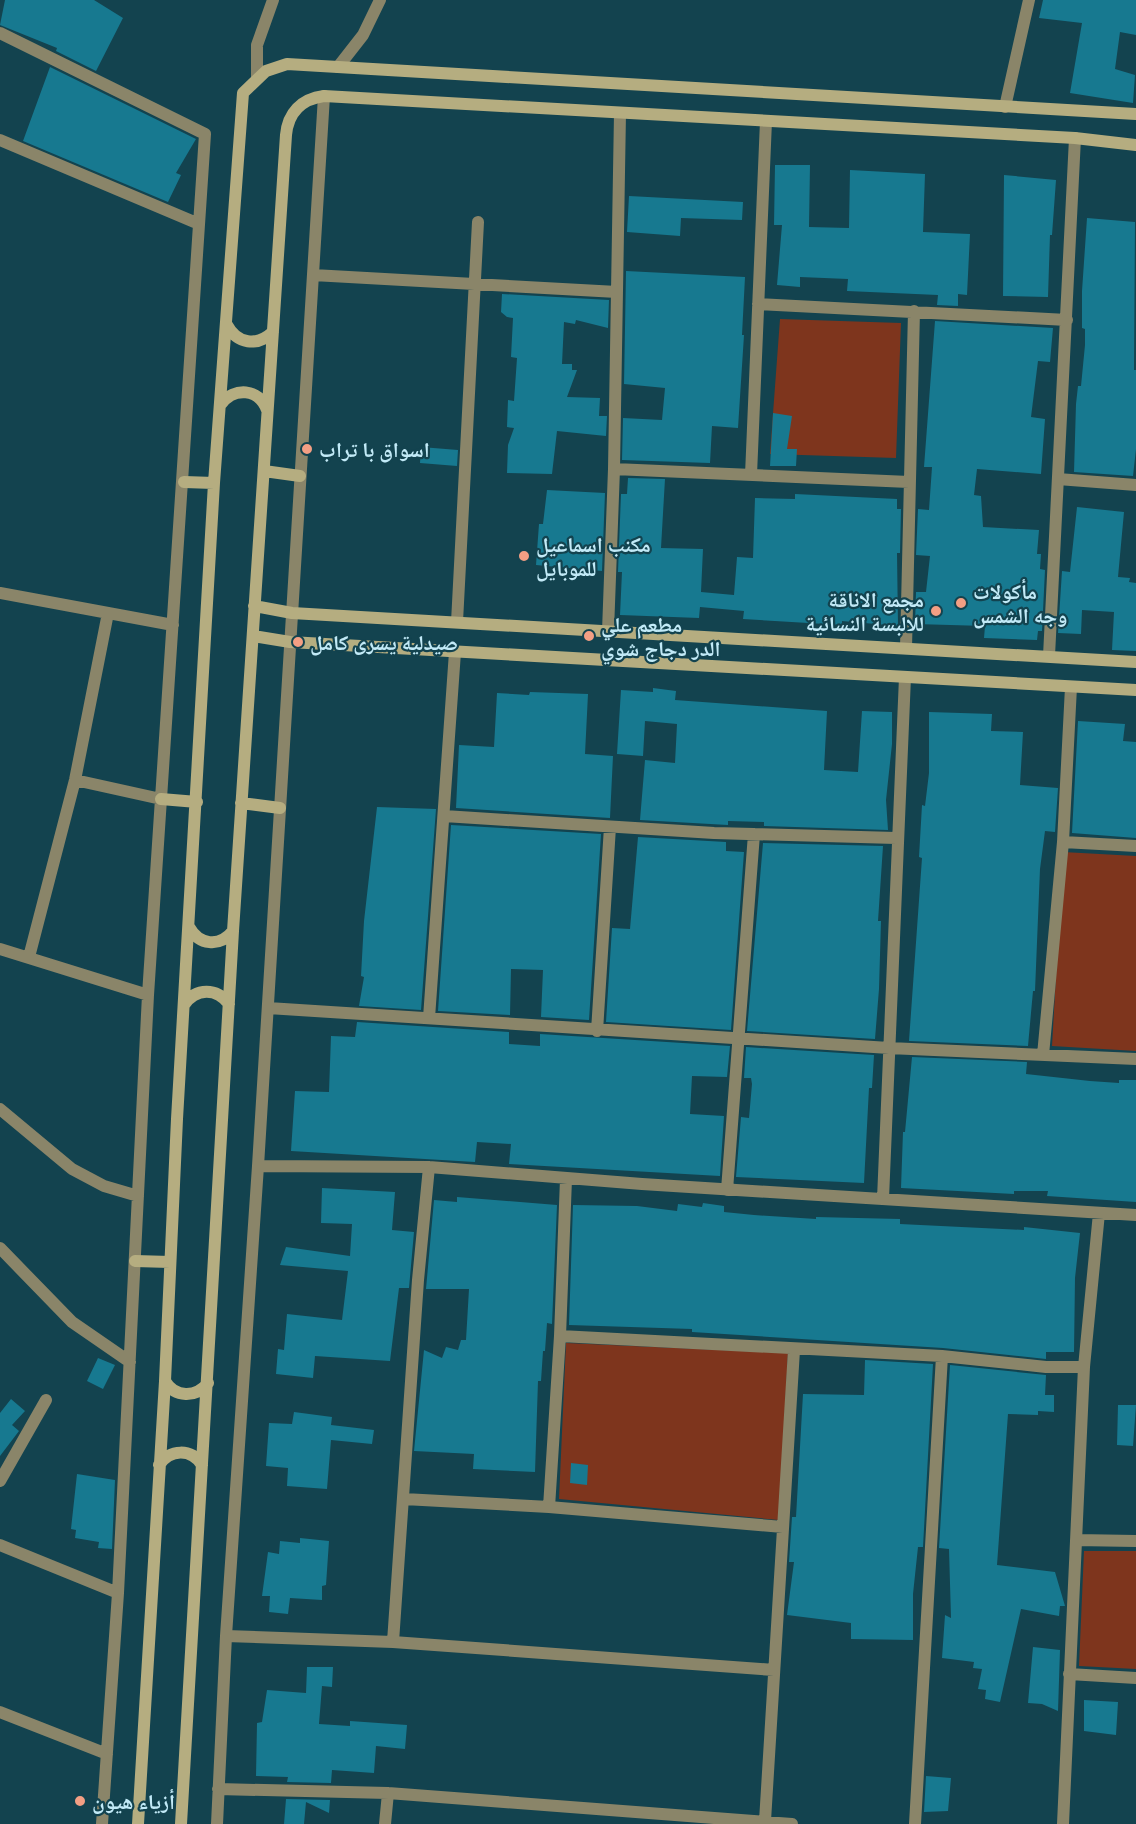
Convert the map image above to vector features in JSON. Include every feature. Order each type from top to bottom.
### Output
[{"type":"street","points":[[257,77],[257,45],[273,0]]},
{"type":"street","points":[[338,68],[363,35],[380,0]]},
{"type":"street","points":[[1005,107],[1029,0]]},
{"type":"street","points":[[0,33],[205,134],[184,482],[172,625],[148,994],[118,1593],[102,1824]]},
{"type":"street","points":[[138,1824],[165,1381],[214,483],[227,325],[240,106],[243,93],[257,77],[266,71],[287,64],[1136,114]]},
{"type":"street","points":[[217,1824],[226,1636],[258,1166],[324,96]]},
{"type":"street","points":[[181,1824],[208,1383],[232,931],[287,125],[291,115],[305,101],[324,96],[1075,138],[1136,145]]},
{"type":"street","points":[[608,631],[614,469],[620,113]]},
{"type":"street","points":[[751,475],[766,121]]},
{"type":"street","points":[[1048,656],[1075,138]]},
{"type":"street","points":[[0,140],[199,224]]},
{"type":"street","points":[[457,622],[478,222]]},
{"type":"street","points":[[312,274],[617,292]]},
{"type":"street","points":[[758,303],[1067,320]]},
{"type":"street","points":[[906,648],[915,311]]},
{"type":"street","points":[[227,325],[235,336],[248,342],[261,340],[273,332]]},
{"type":"street","points":[[221,404],[230,395],[243,392],[261,399],[267,411]]},
{"type":"street","points":[[614,469],[909,482]]},
{"type":"street","points":[[264,471],[300,476]]},
{"type":"street","points":[[1058,479],[1136,485]]},
{"type":"street","points":[[184,482],[214,483]]},
{"type":"street","points":[[0,593],[172,625]]},
{"type":"street","points":[[254,606],[292,613],[1136,662]]},
{"type":"street","points":[[29,957],[75,780],[108,613]]},
{"type":"street","points":[[253,636],[290,642],[1136,690]]},
{"type":"street","points":[[429,1018],[455,652]]},
{"type":"street","points":[[883,1199],[896,838],[905,677]]},
{"type":"street","points":[[1043,1055],[1063,842],[1071,687]]},
{"type":"street","points":[[75,780],[161,799],[197,802]]},
{"type":"street","points":[[242,803],[280,808]]},
{"type":"street","points":[[444,816],[610,827],[896,838]]},
{"type":"street","points":[[597,1031],[610,827]]},
{"type":"street","points":[[726,1190],[740,1039],[754,834]]},
{"type":"street","points":[[1063,842],[1136,846]]},
{"type":"street","points":[[189,927],[197,938],[209,943],[222,940],[232,931]]},
{"type":"street","points":[[0,949],[148,994]]},
{"type":"street","points":[[184,1005],[192,996],[203,991],[215,992],[229,1004]]},
{"type":"street","points":[[268,1008],[597,1031],[888,1048],[1136,1059]]},
{"type":"street","points":[[0,1109],[72,1169],[104,1186],[138,1196]]},
{"type":"street","points":[[258,1166],[429,1167],[726,1190],[1136,1215]]},
{"type":"street","points":[[393,1642],[418,1280],[429,1167]]},
{"type":"street","points":[[549,1507],[560,1336],[566,1179]]},
{"type":"street","points":[[1063,1824],[1084,1366],[1099,1213]]},
{"type":"street","points":[[0,1248],[72,1322],[130,1362]]},
{"type":"street","points":[[135,1261],[170,1262]]},
{"type":"street","points":[[560,1336],[942,1356],[1046,1367],[1084,1366]]},
{"type":"street","points":[[765,1821],[794,1350]]},
{"type":"street","points":[[915,1824],[942,1356]]},
{"type":"street","points":[[165,1381],[172,1390],[183,1394],[194,1394],[208,1383]]},
{"type":"street","points":[[0,1481],[46,1400]]},
{"type":"street","points":[[159,1465],[167,1456],[177,1452],[189,1453],[202,1465]]},
{"type":"street","points":[[404,1499],[549,1507],[783,1527]]},
{"type":"street","points":[[1076,1540],[1136,1541]]},
{"type":"street","points":[[0,1545],[118,1593]]},
{"type":"street","points":[[226,1636],[393,1642],[774,1670]]},
{"type":"street","points":[[1069,1674],[1136,1678]]},
{"type":"street","points":[[0,1712],[107,1754]]},
{"type":"street","points":[[218,1789],[388,1793],[696,1820],[765,1821],[792,1824]]},
{"type":"street","points":[[385,1824],[388,1793]]},
{"type":"shaded area","points":[[780,319],[901,323],[896,458],[770,454]]},
{"type":"shaded area","points":[[1063,852],[1136,856],[1136,1051],[1052,1046]]},
{"type":"shaded area","points":[[566,1343],[788,1353],[779,1520],[559,1499]]},
{"type":"shaded area","points":[[1084,1551],[1136,1551],[1136,1669],[1079,1666]]},
{"type":"building","points":[[5,0],[94,0],[123,18],[96,71],[56,51],[57,48],[0,25]]},
{"type":"building","points":[[1043,0],[1136,0],[1136,35],[1120,32],[1115,69],[1135,75],[1133,103],[1070,93],[1082,23],[1039,18]]},
{"type":"building","points":[[50,67],[196,139],[176,173],[181,175],[168,202],[23,141]]},
{"type":"building","points":[[775,165],[810,165],[809,227],[849,228],[850,170],[925,174],[923,232],[970,234],[967,295],[958,294],[958,306],[937,305],[938,295],[847,291],[848,279],[800,277],[800,287],[777,285],[782,225],[774,225]]},
{"type":"building","points":[[1004,175],[1056,180],[1052,235],[1050,235],[1048,297],[1003,296]]},
{"type":"building","points":[[629,196],[743,202],[742,220],[681,218],[680,236],[627,232]]},
{"type":"building","points":[[1087,218],[1135,222],[1136,449],[1133,476],[1074,472],[1076,404],[1078,386],[1081,386],[1085,345],[1085,329],[1082,328],[1082,291]]},
{"type":"building","points":[[626,271],[745,277],[738,428],[712,426],[710,463],[622,460],[623,418],[662,420],[665,388],[624,384]]},
{"type":"building","points":[[502,294],[609,300],[608,328],[576,320],[575,324],[564,322],[562,364],[572,364],[572,370],[577,370],[567,397],[600,398],[599,416],[607,416],[606,436],[557,431],[552,474],[507,473],[508,445],[514,428],[507,427],[508,400],[514,401],[517,358],[511,357],[513,318],[501,312]]},
{"type":"building","points":[[935,321],[1053,328],[1050,362],[1038,361],[1031,417],[1045,419],[1041,474],[977,469],[974,495],[981,496],[983,527],[1039,530],[1037,554],[1041,554],[1040,569],[1045,570],[1042,631],[1038,631],[1037,640],[984,638],[985,626],[915,624],[916,592],[926,592],[930,556],[916,555],[918,509],[929,510],[932,467],[924,467]]},
{"type":"building","points":[[773,413],[792,416],[787,449],[797,449],[796,466],[770,466]]},
{"type":"building","points":[[421,447],[458,450],[457,466],[420,463]]},
{"type":"building","points":[[628,478],[665,479],[661,548],[703,549],[701,592],[734,595],[737,557],[753,558],[755,498],[795,499],[795,494],[897,499],[897,509],[901,509],[900,553],[897,553],[898,626],[842,621],[842,625],[743,619],[744,611],[700,607],[699,618],[620,615],[622,572],[618,572],[621,494],[627,494]]},
{"type":"building","points":[[547,490],[605,493],[602,571],[536,565],[539,524],[543,524]]},
{"type":"building","points":[[1077,507],[1124,512],[1118,577],[1130,578],[1129,582],[1136,583],[1136,651],[1112,650],[1114,612],[1082,610],[1081,634],[1058,633],[1062,571],[1070,572]]},
{"type":"building","points":[[653,688],[676,691],[675,700],[827,711],[824,770],[858,772],[862,711],[892,712],[892,744],[886,800],[888,830],[764,826],[764,822],[728,821],[728,825],[640,820],[645,760],[675,763],[677,724],[645,721],[643,756],[617,754],[621,690],[653,692]]},
{"type":"building","points":[[530,692],[588,694],[585,754],[613,756],[610,818],[456,808],[459,745],[494,747],[497,693],[529,695]]},
{"type":"building","points":[[929,712],[992,714],[991,731],[1023,732],[1020,785],[1058,788],[1055,832],[1045,831],[1040,869],[1035,991],[1033,991],[1028,1046],[909,1041],[922,858],[919,857],[922,805],[925,806],[929,773]]},
{"type":"building","points":[[1078,721],[1125,724],[1123,741],[1136,742],[1136,838],[1072,833]]},
{"type":"building","points":[[377,807],[436,809],[421,1010],[359,1006],[364,977],[361,976],[364,921]]},
{"type":"building","points":[[451,825],[601,834],[589,1020],[541,1017],[543,970],[511,969],[510,1015],[438,1011]]},
{"type":"building","points":[[638,837],[726,842],[726,851],[744,852],[731,1030],[606,1022],[612,928],[630,929]]},
{"type":"building","points":[[763,843],[883,846],[878,921],[881,921],[879,989],[875,1039],[747,1031]]},
{"type":"building","points":[[357,1022],[509,1032],[509,1044],[540,1046],[540,1034],[730,1046],[727,1077],[692,1076],[690,1114],[724,1116],[720,1176],[509,1164],[511,1144],[477,1142],[475,1162],[291,1151],[295,1091],[329,1092],[331,1036],[355,1037]]},
{"type":"building","points":[[746,1047],[874,1055],[872,1088],[869,1088],[864,1183],[736,1177],[741,1117],[749,1118],[752,1084],[751,1078],[744,1078]]},
{"type":"building","points":[[912,1057],[1027,1062],[1026,1074],[1119,1083],[1119,1080],[1136,1080],[1136,1202],[1047,1196],[1048,1191],[1014,1191],[1014,1194],[901,1188],[903,1132],[905,1132]]},
{"type":"building","points":[[322,1188],[395,1192],[392,1230],[414,1232],[409,1288],[399,1288],[390,1361],[315,1356],[313,1378],[276,1374],[278,1349],[284,1350],[287,1314],[342,1320],[348,1271],[280,1265],[286,1247],[350,1256],[352,1224],[321,1223]]},
{"type":"building","points":[[457,1197],[557,1205],[552,1324],[547,1323],[541,1381],[538,1381],[535,1472],[473,1469],[474,1454],[414,1451],[424,1350],[442,1358],[446,1347],[458,1350],[461,1340],[466,1340],[469,1289],[426,1289],[434,1200],[457,1202]]},
{"type":"building","points":[[703,1203],[724,1206],[724,1212],[754,1215],[816,1219],[816,1217],[900,1219],[900,1224],[1024,1230],[1024,1227],[1080,1233],[1075,1278],[1074,1352],[1046,1352],[1046,1359],[943,1348],[692,1332],[692,1329],[569,1325],[573,1205],[637,1206],[677,1211],[678,1204],[702,1207]]},
{"type":"building","points":[[98,1358],[115,1365],[103,1389],[87,1381]]},
{"type":"building","points":[[865,1360],[933,1364],[923,1547],[918,1547],[913,1594],[913,1640],[851,1639],[851,1623],[787,1615],[794,1562],[789,1562],[792,1517],[796,1517],[803,1394],[864,1395]]},
{"type":"building","points":[[950,1365],[1046,1375],[1045,1395],[1054,1395],[1054,1412],[1038,1411],[1038,1415],[1008,1414],[997,1565],[1055,1572],[1065,1606],[1060,1606],[1059,1616],[1021,1609],[1000,1702],[985,1699],[986,1690],[978,1689],[982,1669],[973,1668],[974,1662],[942,1658],[945,1615],[951,1618],[949,1549],[939,1548]]},
{"type":"building","points":[[11,1399],[25,1411],[12,1425],[19,1431],[0,1456],[0,1413]]},
{"type":"building","points":[[1118,1405],[1136,1405],[1133,1446],[1117,1445]]},
{"type":"building","points":[[294,1412],[332,1417],[331,1425],[374,1430],[372,1444],[331,1440],[327,1489],[287,1486],[288,1468],[266,1466],[269,1423],[292,1424]]},
{"type":"building","points":[[571,1463],[588,1465],[587,1485],[570,1483]]},
{"type":"building","points":[[77,1474],[115,1480],[112,1549],[98,1548],[99,1542],[75,1538],[76,1530],[71,1529]]},
{"type":"building","points":[[300,1538],[329,1541],[326,1585],[322,1586],[322,1600],[290,1598],[288,1614],[269,1612],[270,1596],[262,1596],[268,1552],[279,1554],[280,1541],[300,1543]]},
{"type":"building","points":[[1033,1647],[1060,1650],[1058,1711],[1042,1704],[1028,1703]]},
{"type":"building","points":[[307,1667],[333,1667],[332,1687],[322,1686],[319,1724],[350,1726],[350,1721],[407,1725],[405,1749],[376,1746],[374,1773],[332,1770],[331,1783],[287,1782],[288,1777],[256,1776],[257,1723],[262,1722],[267,1690],[306,1693]]},
{"type":"building","points":[[1084,1700],[1118,1702],[1116,1735],[1084,1731]]},
{"type":"building","points":[[926,1776],[951,1778],[948,1811],[924,1812]]},
{"type":"building","points":[[286,1799],[330,1800],[329,1813],[306,1802],[304,1824],[284,1824]]},
{"type":"place","name":"اسواق با تراب","points":[[307,449]]},
{"type":"place","name":"مكنب اسماعيل للموبايل","points":[[524,556]]},
{"type":"place","name":"مأكولات وجه الشمس","points":[[961,603]]},
{"type":"place","name":"مجمع الاناقة للالبسة النسائية","points":[[936,611]]},
{"type":"place","name":"مطعم علي الدر دجاج شوي","points":[[589,636]]},
{"type":"place","name":"صيدلية يسرى كامل","points":[[298,642]]},
{"type":"place","name":"أزياء هيون","points":[[80,1801]]}]
